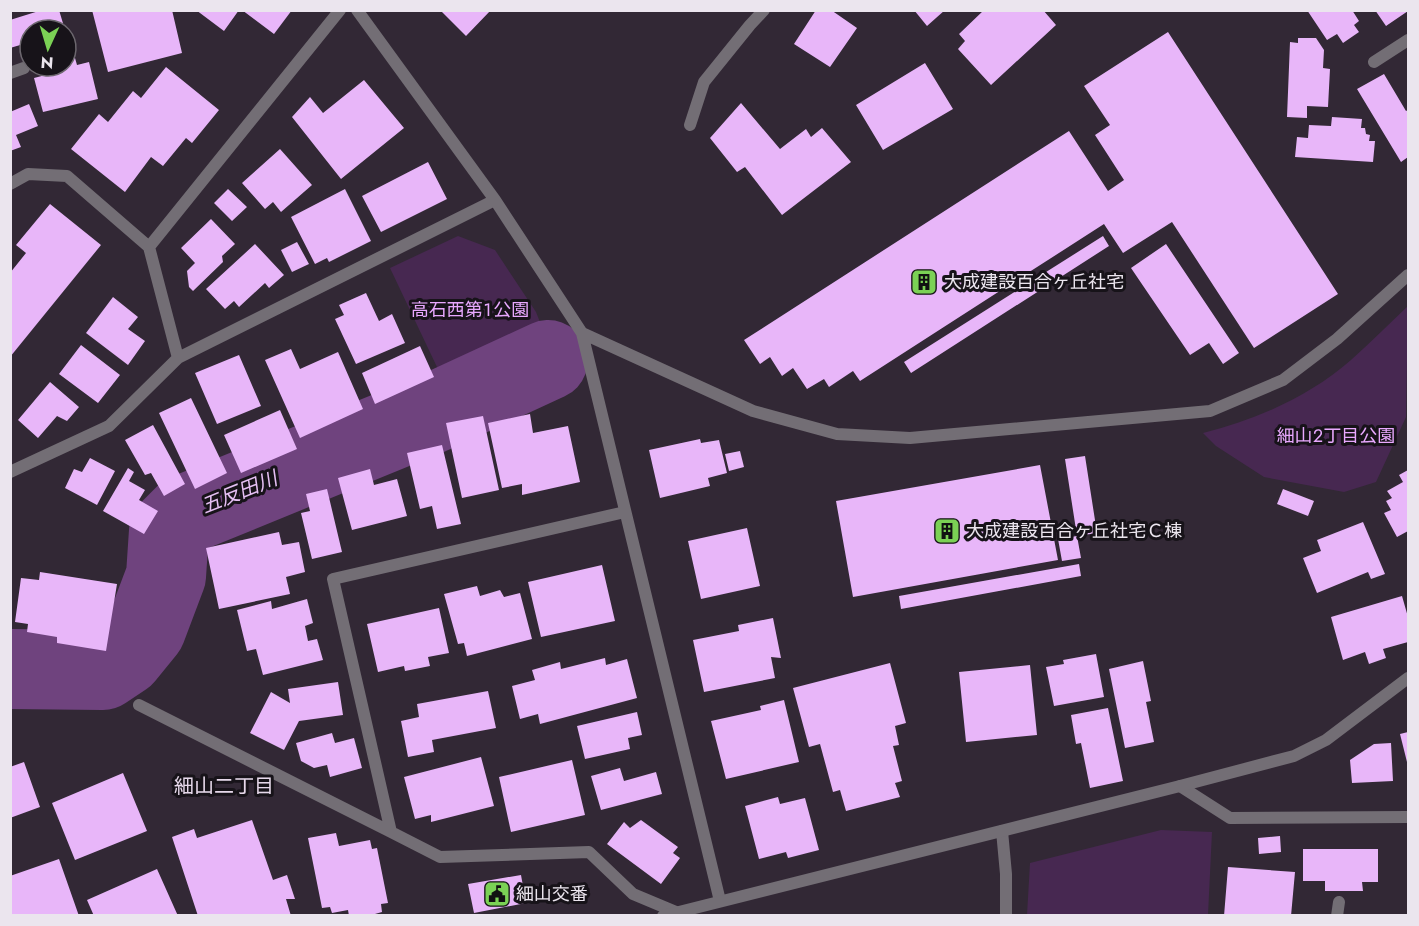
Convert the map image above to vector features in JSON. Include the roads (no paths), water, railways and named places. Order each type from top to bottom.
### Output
[{"type":"street","points":[[149,247],[340,10]]},
{"type":"street","points":[[357,10],[495,200],[582,333],[720,901]]},
{"type":"street","points":[[690,125],[704,82],[764,10]]},
{"type":"street","points":[[1374,62],[1408,40]]},
{"type":"street","points":[[10,184],[28,174],[67,176],[149,247],[178,358]]},
{"type":"street","points":[[10,472],[110,426],[178,358],[495,200]]},
{"type":"street","points":[[582,333],[753,411],[837,434],[910,438],[1210,411],[1283,380],[1337,339],[1408,275]]},
{"type":"street","points":[[391,832],[333,579],[625,512]]},
{"type":"street","points":[[663,915],[700,911],[720,901],[1294,756],[1326,740],[1408,678]]},
{"type":"street","points":[[139,705],[440,857],[589,852],[633,894],[676,912]]},
{"type":"street","points":[[1180,786],[1230,818],[1408,817]]},
{"type":"street","points":[[1002,831],[1006,874],[1006,915]]},
{"type":"street","points":[[1337,915],[1338,902]]},
{"type":"waterway","name":"五反田川","points":[[10,669],[103,670],[124,656],[146,629],[166,576],[169,531],[186,514],[431,414],[548,360]]},
{"type":"place","name":"大成建設百合ヶ丘社宅","points":[[924,282]]},
{"type":"place","name":"大成建設百合ヶ丘社宅Ｃ棟","points":[[947,531]]},
{"type":"place","name":"細山交番","points":[[497,894]]},
{"type":"district","name":"細山二丁目","points":[[224,786]]},
{"type":"park label","name":"高石西第１公園","points":[[470,310]]},
{"type":"park label","name":"細山２丁目公園","points":[[1336,436]]}]
